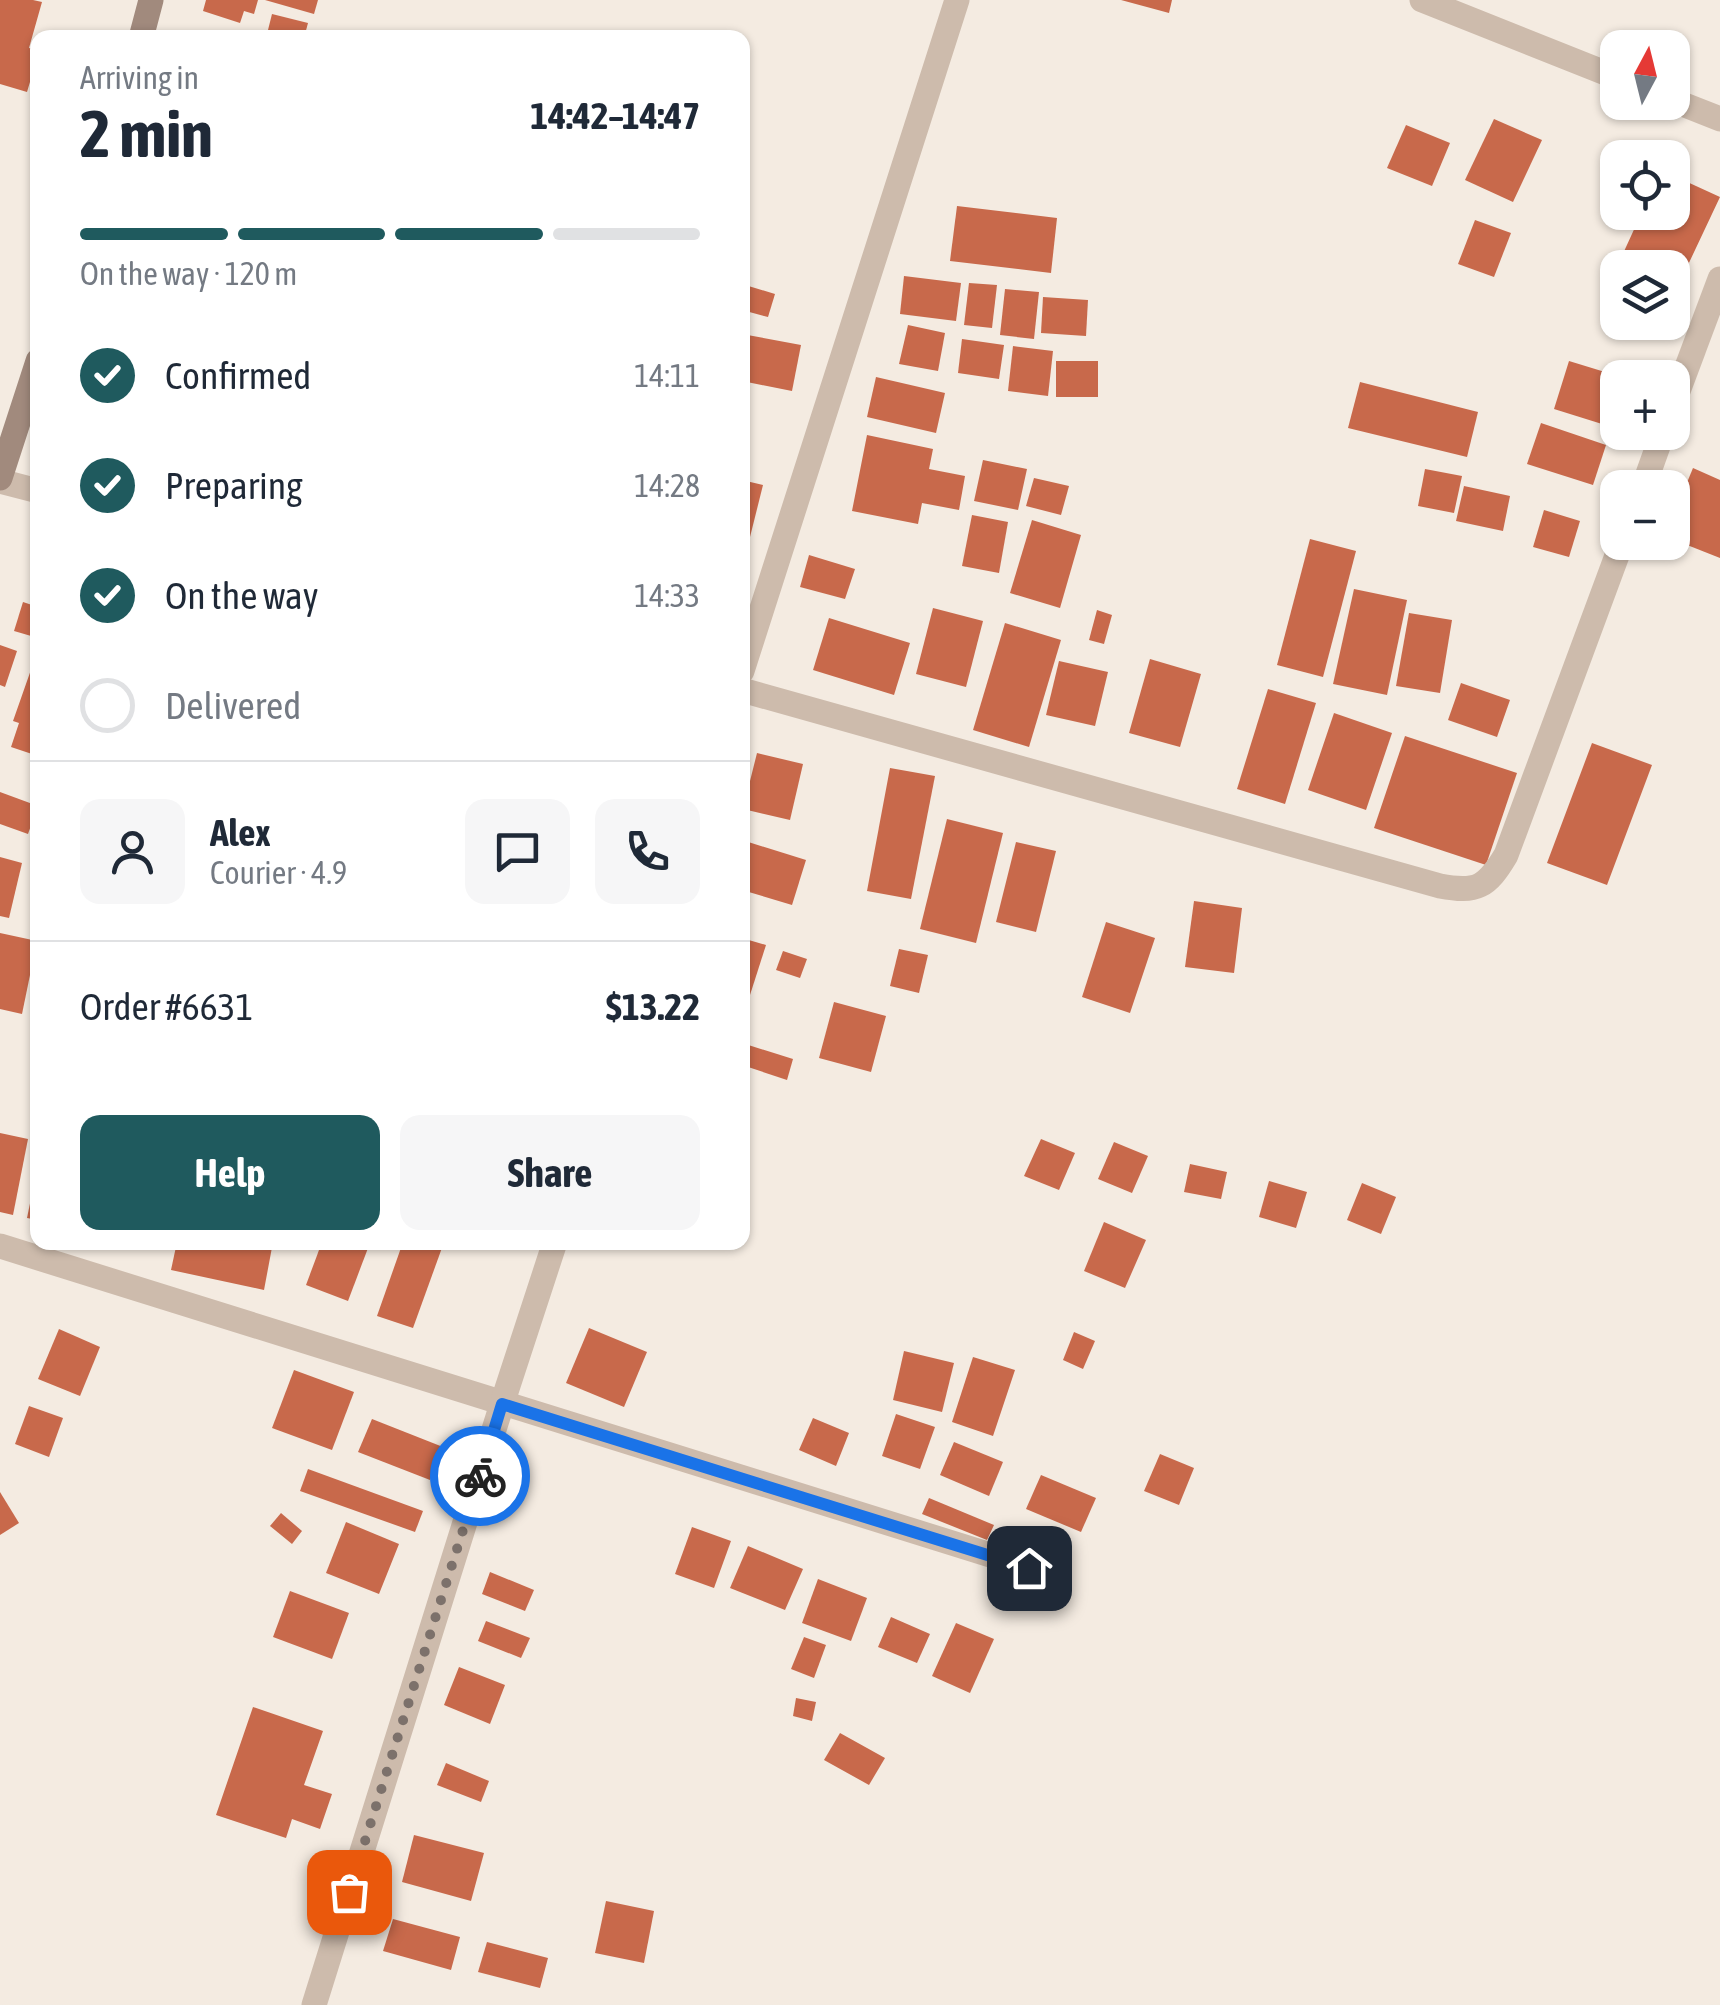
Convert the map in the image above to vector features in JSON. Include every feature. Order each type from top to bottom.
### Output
[{"type":"main road","points":[[143,30],[152,0]]},
{"type":"main road","points":[[0,479],[30,386]]},
{"type":"street","points":[[750,645],[956,0]]},
{"type":"street","points":[[1422,0],[1600,71]]},
{"type":"street","points":[[1690,108],[1720,120]]},
{"type":"street","points":[[1690,360],[1720,279]]},
{"type":"street","points":[[0,479],[30,488]]},
{"type":"street","points":[[750,692],[1440,886],[1475,888],[1496,872],[1506,855],[1615,560]]},
{"type":"street","points":[[0,1246],[1029,1568]]},
{"type":"street","points":[[314,2005],[552,1250]]},
{"type":"building","points":[[0,0],[42,2],[34,30],[30,30],[27,92],[0,84]]},
{"type":"building","points":[[206,0],[258,0],[254,14],[244,11],[240,23],[203,11]]},
{"type":"building","points":[[265,0],[318,0],[314,14]]},
{"type":"building","points":[[1121,0],[1172,0],[1169,13]]},
{"type":"building","points":[[272,14],[308,23],[306,30],[268,30]]},
{"type":"building","points":[[1494,119],[1542,140],[1513,202],[1465,180]]},
{"type":"building","points":[[1406,125],[1450,143],[1432,186],[1387,168]]},
{"type":"building","points":[[1690,183],[1720,197],[1690,261],[1690,250],[1625,250],[1634,230],[1690,230]]},
{"type":"building","points":[[957,206],[1057,218],[1051,273],[950,261]]},
{"type":"building","points":[[1475,220],[1511,233],[1494,277],[1458,264]]},
{"type":"building","points":[[904,276],[961,283],[956,321],[900,314]]},
{"type":"building","points":[[969,283],[997,285],[992,328],[964,325]]},
{"type":"building","points":[[750,286],[775,294],[768,317],[750,312]]},
{"type":"building","points":[[1005,289],[1039,292],[1034,339],[1000,335]]},
{"type":"building","points":[[1043,297],[1088,300],[1086,336],[1041,333]]},
{"type":"building","points":[[908,325],[945,333],[938,371],[899,364]]},
{"type":"building","points":[[750,335],[801,345],[792,391],[750,383]]},
{"type":"building","points":[[962,339],[1004,345],[999,379],[958,373]]},
{"type":"building","points":[[1013,346],[1053,351],[1048,396],[1008,391]]},
{"type":"building","points":[[1056,361],[1098,361],[1098,397],[1056,397]]},
{"type":"building","points":[[1569,361],[1600,370],[1600,423],[1554,409]]},
{"type":"building","points":[[876,377],[945,393],[936,433],[867,417]]},
{"type":"building","points":[[1360,382],[1478,412],[1467,457],[1348,428]]},
{"type":"building","points":[[1541,423],[1600,443],[1600,450],[1604,450],[1593,485],[1527,464]]},
{"type":"building","points":[[867,435],[933,449],[929,469],[965,476],[959,510],[922,503],[918,524],[852,511]]},
{"type":"building","points":[[983,460],[1027,469],[1018,510],[974,501]]},
{"type":"building","points":[[1693,468],[1720,480],[1720,558],[1690,546]]},
{"type":"building","points":[[1425,469],[1462,476],[1454,513],[1418,506]]},
{"type":"building","points":[[1034,478],[1069,486],[1061,515],[1026,506]]},
{"type":"building","points":[[750,482],[763,485],[750,537]]},
{"type":"building","points":[[1464,486],[1510,496],[1503,531],[1456,521]]},
{"type":"building","points":[[1544,510],[1580,521],[1569,557],[1533,547]]},
{"type":"building","points":[[972,515],[1008,522],[999,573],[962,566]]},
{"type":"building","points":[[1032,520],[1081,535],[1060,608],[1010,593]]},
{"type":"building","points":[[1310,539],[1356,551],[1323,677],[1277,665]]},
{"type":"building","points":[[809,555],[855,569],[845,599],[800,587]]},
{"type":"building","points":[[1354,589],[1407,600],[1387,695],[1333,684]]},
{"type":"building","points":[[23,602],[30,604],[30,636],[14,631]]},
{"type":"building","points":[[933,608],[983,621],[966,687],[916,674]]},
{"type":"building","points":[[1097,610],[1112,615],[1104,644],[1089,640]]},
{"type":"building","points":[[1409,613],[1452,620],[1440,693],[1396,686]]},
{"type":"building","points":[[829,618],[910,643],[894,695],[813,670]]},
{"type":"building","points":[[1005,623],[1061,640],[1029,747],[973,730]]},
{"type":"building","points":[[0,645],[17,651],[5,687],[0,685]]},
{"type":"building","points":[[1150,659],[1201,674],[1180,747],[1129,733]]},
{"type":"building","points":[[1059,661],[1108,672],[1095,726],[1046,715]]},
{"type":"building","points":[[30,673],[30,753],[11,747],[19,723],[13,721]]},
{"type":"building","points":[[1461,683],[1510,700],[1497,737],[1448,720]]},
{"type":"building","points":[[1268,689],[1316,703],[1285,804],[1237,789]]},
{"type":"building","points":[[1334,713],[1392,733],[1366,810],[1308,790]]},
{"type":"building","points":[[1405,736],[1517,773],[1486,865],[1374,828]]},
{"type":"building","points":[[1592,743],[1652,765],[1607,885],[1547,863]]},
{"type":"building","points":[[757,753],[803,764],[790,820],[750,811],[750,781]]},
{"type":"building","points":[[890,768],[935,776],[911,899],[867,891]]},
{"type":"building","points":[[0,792],[30,803],[28,834],[0,824]]},
{"type":"building","points":[[947,819],[1003,833],[976,943],[920,929]]},
{"type":"building","points":[[750,842],[806,860],[792,905],[750,892]]},
{"type":"building","points":[[1016,842],[1056,851],[1036,932],[996,922]]},
{"type":"building","points":[[0,857],[22,863],[9,918],[0,916]]},
{"type":"building","points":[[1194,901],[1242,908],[1234,973],[1185,967]]},
{"type":"building","points":[[1106,922],[1155,938],[1130,1013],[1082,997]]},
{"type":"building","points":[[0,933],[30,939],[30,975],[22,1014],[0,1009]]},
{"type":"building","points":[[750,940],[766,945],[750,995]]},
{"type":"building","points":[[899,949],[928,955],[919,993],[890,986]]},
{"type":"building","points":[[783,951],[807,959],[800,978],[776,970]]},
{"type":"building","points":[[834,1002],[886,1016],[871,1072],[819,1058]]},
{"type":"building","points":[[750,1046],[793,1059],[787,1080],[750,1068]]},
{"type":"building","points":[[0,1133],[28,1139],[13,1215],[0,1212]]},
{"type":"building","points":[[1041,1139],[1075,1153],[1059,1190],[1024,1176]]},
{"type":"building","points":[[1114,1142],[1148,1156],[1132,1193],[1098,1179]]},
{"type":"building","points":[[1190,1164],[1227,1172],[1221,1199],[1184,1192]]},
{"type":"building","points":[[1269,1181],[1307,1192],[1296,1228],[1259,1217]]},
{"type":"building","points":[[1362,1183],[1396,1197],[1381,1234],[1347,1220]]},
{"type":"building","points":[[1104,1222],[1146,1240],[1125,1288],[1084,1271]]},
{"type":"building","points":[[175,1250],[272,1250],[264,1290],[171,1270]]},
{"type":"building","points":[[319,1250],[367,1250],[348,1301],[306,1285]]},
{"type":"building","points":[[400,1250],[441,1250],[413,1328],[377,1316]]},
{"type":"building","points":[[589,1328],[647,1352],[624,1407],[566,1383]]},
{"type":"building","points":[[59,1329],[100,1347],[80,1396],[38,1379]]},
{"type":"building","points":[[1074,1332],[1095,1341],[1083,1369],[1063,1360]]},
{"type":"building","points":[[904,1351],[954,1363],[942,1412],[893,1400]]},
{"type":"building","points":[[973,1357],[1015,1370],[993,1436],[952,1422]]},
{"type":"building","points":[[294,1370],[354,1392],[332,1450],[272,1428]]},
{"type":"building","points":[[29,1406],[63,1418],[49,1457],[15,1444]]},
{"type":"building","points":[[896,1414],[935,1427],[920,1469],[882,1456]]},
{"type":"building","points":[[813,1418],[849,1433],[836,1466],[799,1450]]},
{"type":"building","points":[[372,1419],[443,1447],[430,1480],[358,1452]]},
{"type":"building","points":[[954,1442],[1003,1462],[989,1496],[940,1475]]},
{"type":"building","points":[[1160,1454],[1194,1468],[1179,1505],[1144,1491]]},
{"type":"building","points":[[308,1469],[423,1511],[415,1532],[300,1491]]},
{"type":"building","points":[[1041,1475],[1096,1498],[1081,1532],[1026,1509]]},
{"type":"building","points":[[0,1492],[19,1523],[0,1535]]},
{"type":"building","points":[[929,1498],[994,1525],[987,1540],[922,1514]]},
{"type":"building","points":[[281,1513],[302,1531],[292,1544],[270,1526]]},
{"type":"building","points":[[346,1522],[399,1544],[379,1594],[326,1573]]},
{"type":"building","points":[[692,1527],[731,1541],[714,1588],[675,1574]]},
{"type":"building","points":[[748,1546],[803,1569],[785,1610],[730,1588]]},
{"type":"building","points":[[490,1572],[534,1590],[525,1611],[482,1594]]},
{"type":"building","points":[[818,1579],[867,1598],[851,1641],[802,1623]]},
{"type":"building","points":[[290,1591],[349,1613],[332,1659],[273,1637]]},
{"type":"building","points":[[891,1617],[930,1634],[917,1663],[878,1647]]},
{"type":"building","points":[[486,1621],[530,1638],[521,1658],[478,1641]]},
{"type":"building","points":[[956,1623],[994,1639],[970,1693],[932,1676]]},
{"type":"building","points":[[804,1637],[826,1645],[814,1678],[791,1669]]},
{"type":"building","points":[[459,1667],[505,1685],[490,1724],[444,1705]]},
{"type":"building","points":[[796,1698],[816,1702],[812,1721],[793,1716]]},
{"type":"building","points":[[253,1707],[323,1731],[304,1785],[332,1794],[320,1829],[292,1819],[286,1838],[216,1815]]},
{"type":"building","points":[[840,1733],[885,1758],[869,1785],[824,1760]]},
{"type":"building","points":[[446,1763],[489,1781],[481,1802],[437,1785]]},
{"type":"building","points":[[414,1835],[484,1853],[471,1901],[402,1882]]},
{"type":"building","points":[[606,1901],[654,1911],[644,1963],[595,1953]]},
{"type":"building","points":[[393,1919],[460,1937],[451,1970],[383,1951]]},
{"type":"building","points":[[487,1942],[548,1958],[540,1988],[478,1972]]},
{"type":"way so far","points":[[349,1892],[480,1476]]},
{"type":"route","points":[[480,1476],[502,1404],[1029,1568]]}]
